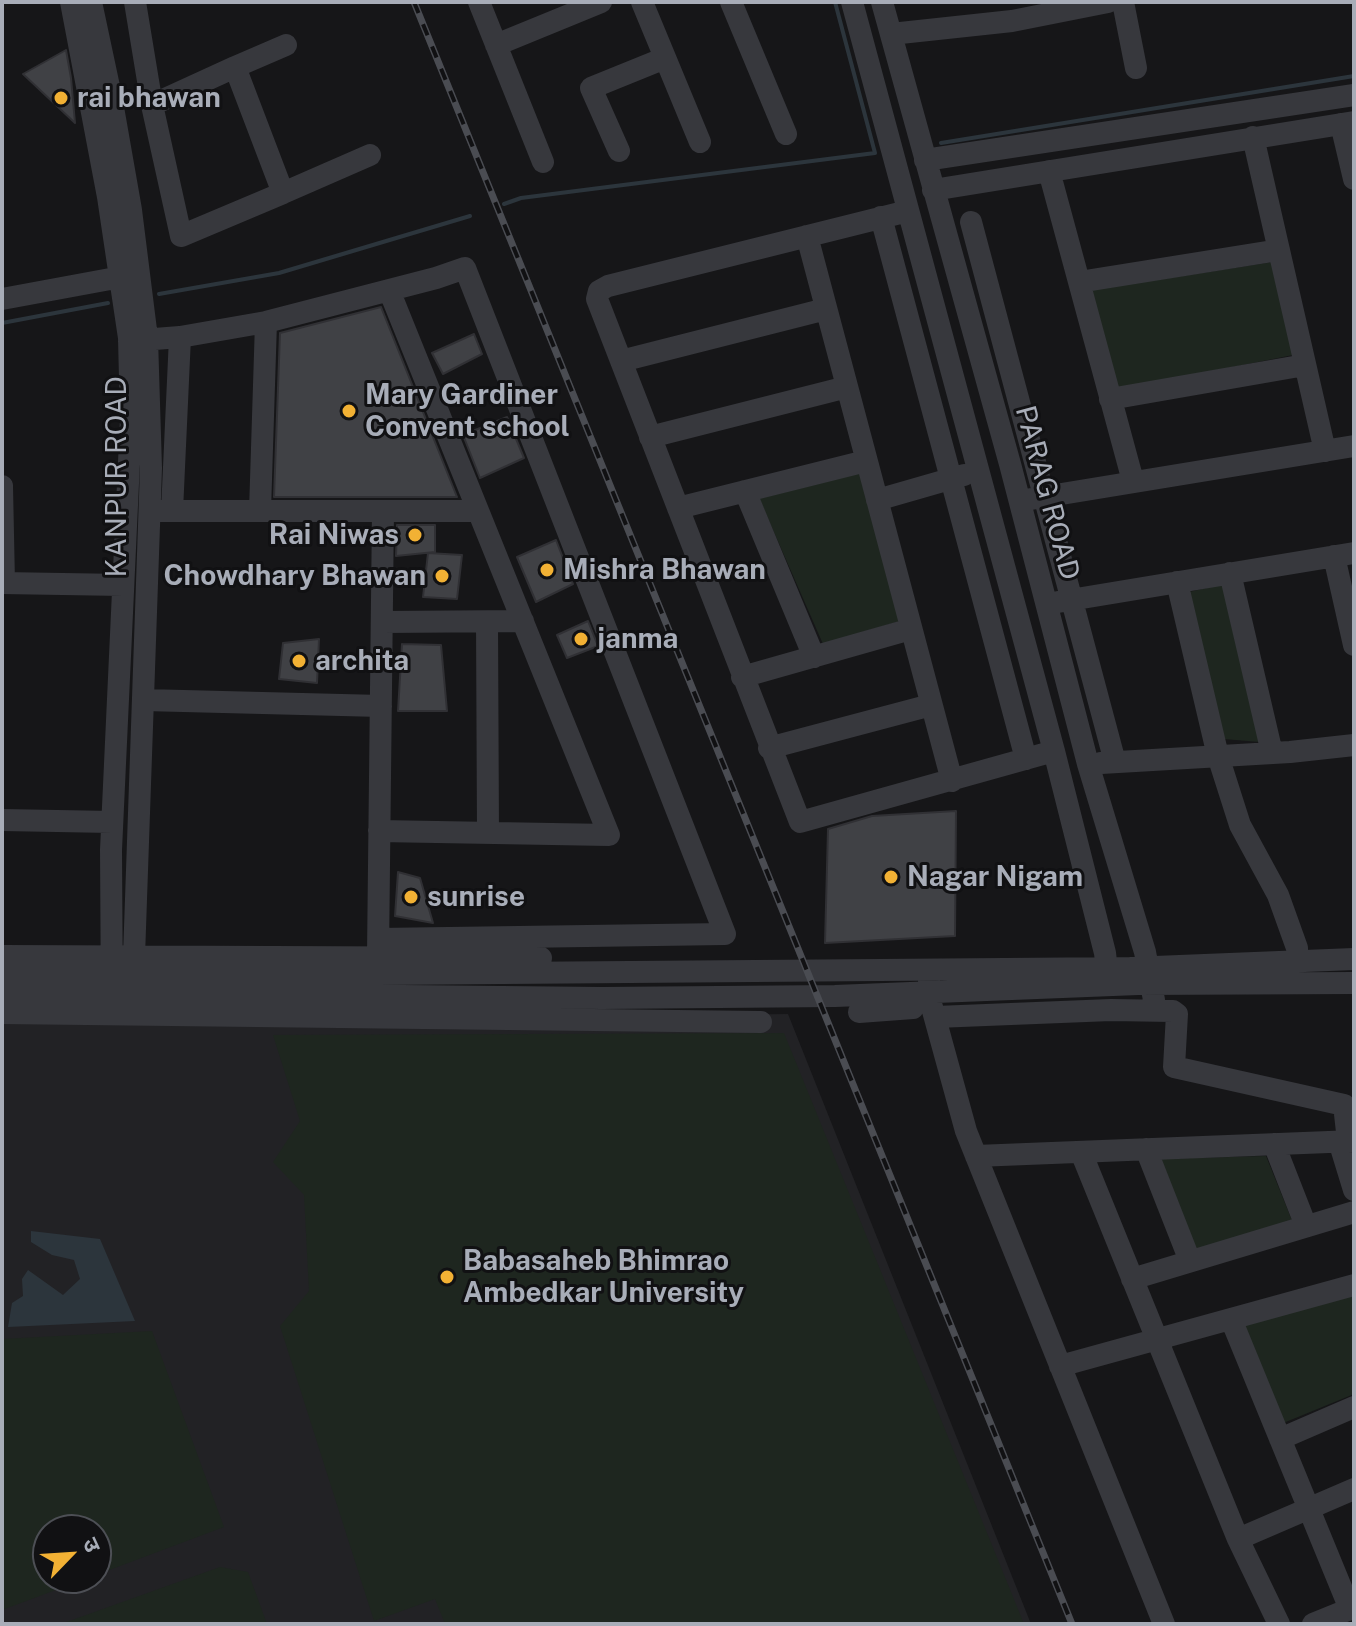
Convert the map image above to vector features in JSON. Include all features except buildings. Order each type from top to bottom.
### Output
[{"type":"street","points":[[135,2],[152,105],[181,236],[370,155]]},
{"type":"street","points":[[479,2],[543,162]]},
{"type":"street","points":[[496,45],[601,2]]},
{"type":"street","points":[[642,2],[700,142]]},
{"type":"street","points":[[731,2],[786,134]]},
{"type":"street","points":[[852,2],[891,145],[896,214],[1041,755],[1105,953],[1110,1001]]},
{"type":"street","name":"PARAG ROAD","points":[[882,2],[1010,464],[1088,764],[1145,952],[1154,1000]]},
{"type":"street","points":[[891,34],[1010,12],[1108,2]]},
{"type":"street","points":[[1123,2],[1136,68]]},
{"type":"street","points":[[89,3],[121,277],[138,340],[131,419],[112,822],[111,955],[122,1013]]},
{"type":"street","name":"KANPUR ROAD","points":[[89,3],[111,96],[131,210],[138,340],[161,511],[148,567],[135,956],[122,1013]]},
{"type":"street","points":[[152,105],[286,45]]},
{"type":"street","points":[[619,151],[591,88],[665,58]]},
{"type":"street","points":[[235,67],[283,193]]},
{"type":"street","points":[[891,145],[922,150],[1354,95]]},
{"type":"street","points":[[933,190],[1348,123],[1354,179]]},
{"type":"street","points":[[1253,137],[1325,451]]},
{"type":"street","points":[[1049,171],[1133,481]]},
{"type":"street","points":[[896,214],[608,286],[599,291],[597,299],[800,822],[1041,755]]},
{"type":"street","points":[[971,222],[1115,762]]},
{"type":"street","points":[[807,236],[952,781]]},
{"type":"street","points":[[1079,282],[1279,250]]},
{"type":"street","points":[[2,956],[135,956],[725,934],[465,268],[266,322],[180,337],[138,340]]},
{"type":"street","points":[[2,299],[121,277]]},
{"type":"street","points":[[379,831],[609,835],[389,290]]},
{"type":"street","points":[[621,361],[826,309]]},
{"type":"street","points":[[260,511],[266,322]]},
{"type":"street","points":[[180,337],[161,511],[478,511]]},
{"type":"street","points":[[1110,399],[1305,365]]},
{"type":"street","points":[[650,437],[847,387]]},
{"type":"street","points":[[1018,502],[1354,446]]},
{"type":"street","points":[[678,508],[866,461]]},
{"type":"street","points":[[877,500],[1010,464]]},
{"type":"street","points":[[2,486],[3,583],[123,575],[148,567]]},
{"type":"street","points":[[745,491],[814,657]]},
{"type":"street","points":[[379,948],[383,511]]},
{"type":"street","points":[[1045,605],[1344,554],[1354,645]]},
{"type":"street","points":[[1230,573],[1272,753]]},
{"type":"street","points":[[1177,582],[1218,756],[1240,825],[1278,895],[1297,948]]},
{"type":"street","points":[[382,622],[523,621]]},
{"type":"street","points":[[487,622],[488,833]]},
{"type":"street","points":[[742,677],[911,629]]},
{"type":"street","points":[[144,700],[381,706]]},
{"type":"street","points":[[769,748],[931,705]]},
{"type":"street","points":[[1088,764],[1354,745]]},
{"type":"street","points":[[2,820],[112,822]]},
{"type":"street","points":[[848,962],[1354,946]]},
{"type":"street","points":[[379,948],[744,960]]},
{"type":"street","points":[[930,958],[927,962],[930,1000],[966,1131],[1164,1624]]},
{"type":"street","points":[[651,959],[653,1020]]},
{"type":"street","points":[[2,974],[1130,968],[1354,959]]},
{"type":"street","points":[[2,992],[633,998],[835,996],[1138,984],[1354,983]]},
{"type":"street","points":[[935,1012],[1110,1001],[1354,995]]},
{"type":"street","points":[[859,1012],[1173,1011],[1177,1014],[1174,1067],[1344,1105],[1354,1190]]},
{"type":"street","points":[[2,1013],[761,1022]]},
{"type":"street","points":[[976,1156],[1347,1141]]},
{"type":"street","points":[[1274,1144],[1306,1226]]},
{"type":"street","points":[[1146,1149],[1190,1261]]},
{"type":"street","points":[[1081,1152],[1238,1539],[1279,1624]]},
{"type":"street","points":[[1132,1279],[1354,1212]]},
{"type":"street","points":[[1060,1366],[1354,1285]]},
{"type":"street","points":[[1231,1319],[1352,1608],[1313,1624]]},
{"type":"street","points":[[1280,1439],[1354,1407]]},
{"type":"street","points":[[1238,1539],[1354,1489]]},
{"type":"shaded area","points":[[1273,262],[1293,355],[1118,390],[1091,290]]},
{"type":"shaded area","points":[[862,471],[900,621],[823,644],[759,498]]},
{"type":"shaded area","points":[[1224,584],[1259,742],[1224,739],[1189,592]]},
{"type":"shaded area","name":"Babasaheb Bhimrao Ambedkar University","points":[[788,1014],[1031,1624],[2,1624],[2,1022]]},
{"type":"shaded area","name":"Babasaheb Bhimrao Ambedkar University","points":[[784,1033],[1024,1624],[445,1624],[435,1599],[374,1621],[280,1326],[309,1291],[304,1195],[273,1162],[300,1121],[273,1035]]},
{"type":"shaded area","points":[[1266,1156],[1293,1223],[1194,1252],[1155,1159]]},
{"type":"shaded area","points":[[31,1231],[100,1239],[135,1321],[8,1327],[12,1303],[23,1296],[22,1279],[28,1270],[63,1295],[80,1279],[74,1260],[52,1255],[31,1242]]},
{"type":"shaded area","points":[[1354,1292],[1354,1394],[1276,1426],[1234,1324]]},
{"type":"shaded area","points":[[152,1331],[224,1527],[112,1569],[112,1514],[32,1514],[32,1594],[45,1594],[2,1610],[2,1339]]},
{"type":"shaded area","points":[[220,1567],[248,1572],[267,1624],[61,1624]]},
{"type":"waterway","points":[[504,204],[521,198],[875,153],[835,2]]},
{"type":"waterway","points":[[941,143],[1354,76]]},
{"type":"waterway","points":[[159,294],[279,273],[470,216]]},
{"type":"waterway","points":[[2,323],[108,303]]},
{"type":"railway","points":[[414,2],[1072,1624]]},
{"type":"place","name":"rai bhawan","points":[[61,98]]},
{"type":"place","name":"Mary Gardiner Convent school","points":[[349,411]]},
{"type":"place","name":"Rai Niwas","points":[[415,535]]},
{"type":"place","name":"Mishra Bhawan","points":[[547,570]]},
{"type":"place","name":"Chowdhary Bhawan","points":[[442,576]]},
{"type":"place","name":"janma","points":[[581,639]]},
{"type":"place","name":"archita","points":[[299,661]]},
{"type":"place","name":"Nagar Nigam","points":[[891,877]]},
{"type":"place","name":"sunrise","points":[[411,897]]},
{"type":"place","name":"Babasaheb Bhimrao Ambedkar University","points":[[447,1277]]}]
